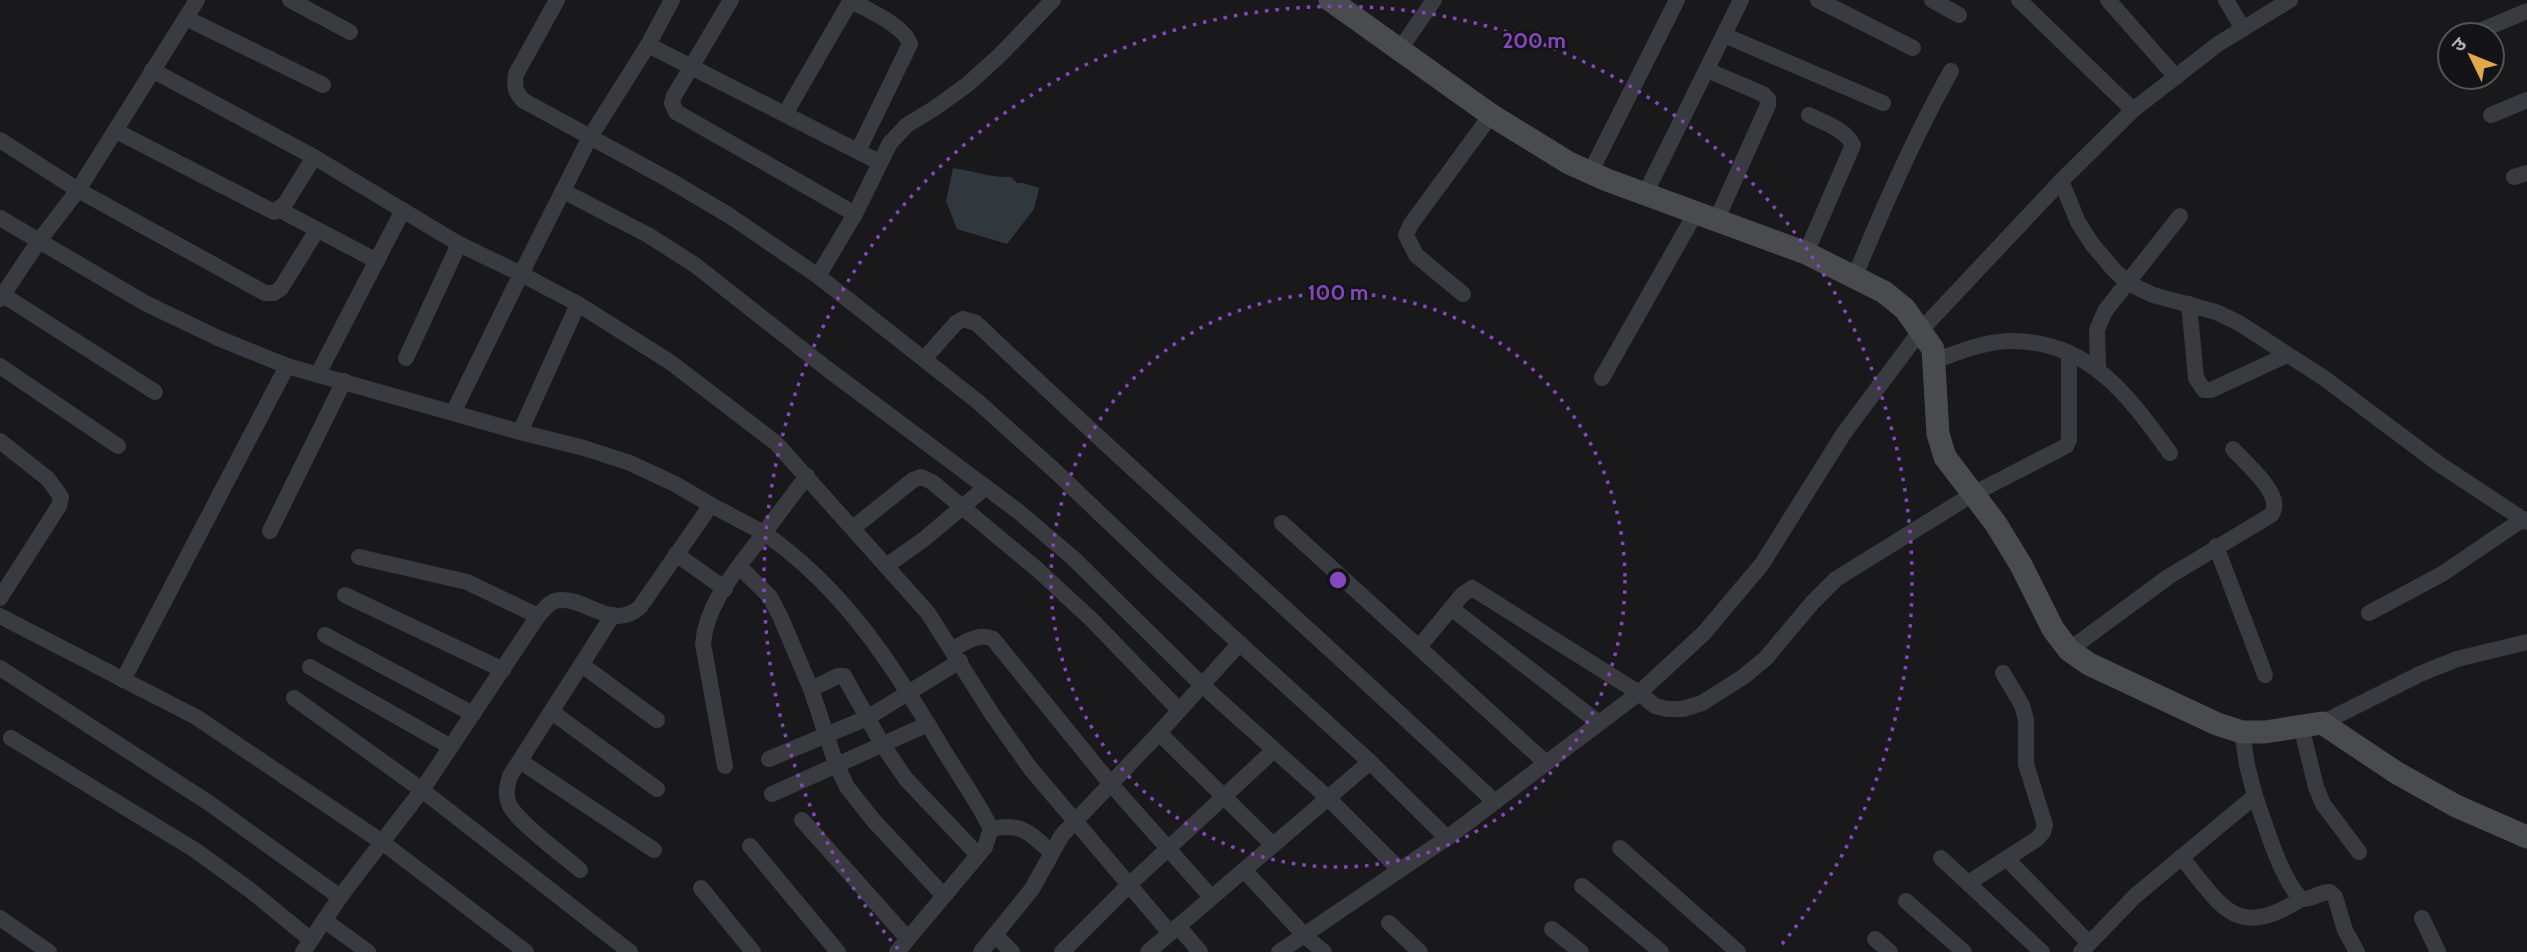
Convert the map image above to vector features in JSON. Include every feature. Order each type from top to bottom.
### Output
[{"type":"street","points":[[155,392],[1,296],[78,190],[197,0]]},
{"type":"street","points":[[290,0],[350,32]]},
{"type":"street","points":[[557,0],[516,75],[514,86],[524,101],[730,216],[818,276],[977,401],[1370,762],[1447,838]]},
{"type":"street","points":[[454,411],[590,137],[648,45],[671,0]]},
{"type":"street","points":[[731,0],[674,96],[672,103],[676,112],[855,214]]},
{"type":"street","points":[[785,114],[850,0],[900,29],[910,44],[858,151]]},
{"type":"street","points":[[818,276],[855,214],[890,143],[907,125],[968,84],[1053,0]]},
{"type":"street","points":[[1330,0],[1491,115],[1569,163],[1806,253],[1885,292],[1905,309],[1929,345],[1938,434],[1945,457],[1996,524],[2021,565],[2053,629],[2069,650],[2089,664],[2217,724],[2242,732],[2265,732],[2311,724],[2457,659],[2527,642]]},
{"type":"street","points":[[1400,49],[1434,0]]},
{"type":"street","points":[[1590,173],[1677,0]]},
{"type":"street","points":[[1645,194],[1741,0]]},
{"type":"street","points":[[1818,0],[1913,48]]},
{"type":"street","points":[[1932,0],[1959,15]]},
{"type":"street","points":[[2020,0],[2133,110]]},
{"type":"street","points":[[2108,0],[2176,77]]},
{"type":"street","points":[[2226,0],[2243,29]]},
{"type":"street","points":[[1279,952],[1447,838],[1599,723],[1647,699],[1762,564],[1844,433],[1929,345],[2061,181],[2133,110],[2218,44],[2290,0]]},
{"type":"street","points":[[2503,21],[2527,11]]},
{"type":"street","points":[[186,18],[323,85]]},
{"type":"street","points":[[1724,35],[1883,103]]},
{"type":"street","points":[[648,45],[879,162]]},
{"type":"street","points":[[152,70],[314,157],[459,244],[578,304],[670,362],[776,443],[928,613],[992,714],[1074,821],[1129,885],[1200,952]]},
{"type":"street","points":[[1602,378],[1706,217],[1768,105],[1768,99],[1763,94],[1707,70]]},
{"type":"street","points":[[1855,276],[1899,170],[1951,71]]},
{"type":"street","points":[[2491,115],[2527,100]]},
{"type":"street","points":[[1463,294],[1416,255],[1406,235],[1410,224],[1491,115]]},
{"type":"street","points":[[1806,253],[1853,145],[1849,137],[1839,130],[1809,115]]},
{"type":"street","points":[[116,131],[274,212],[280,210],[314,157]]},
{"type":"street","points":[[0,140],[78,190],[265,293],[274,293],[281,288],[317,230]]},
{"type":"street","points":[[2061,181],[2078,222],[2092,244],[2128,283],[2153,295],[2216,312],[2239,323],[2324,378],[2439,464],[2525,521],[2442,574],[2369,613]]},
{"type":"street","points":[[563,191],[648,235],[695,265],[826,368],[986,487],[1073,558],[1202,685],[1328,798],[1400,870]]},
{"type":"street","points":[[280,210],[377,261]]},
{"type":"street","points":[[318,374],[404,210]]},
{"type":"street","points":[[2098,370],[2097,330],[2105,311],[2180,216]]},
{"type":"street","points":[[0,218],[145,303],[218,338],[288,366],[454,411],[520,432],[584,447],[630,463],[675,484],[764,533],[795,555],[825,583],[860,624],[909,694],[991,830],[990,838],[978,855],[897,952]]},
{"type":"street","points":[[406,358],[459,244]]},
{"type":"street","points":[[520,432],[578,304]]},
{"type":"street","points":[[2189,304],[2196,378],[2204,390],[2211,390],[2287,355]]},
{"type":"street","points":[[924,359],[956,323],[963,319],[976,323],[1110,450],[1312,631],[1495,802]]},
{"type":"street","points":[[1929,345],[1975,346],[2007,341],[2037,343],[2069,353],[2098,370],[2123,390],[2170,453]]},
{"type":"street","points":[[1419,647],[1466,590],[1478,589],[1647,699],[1683,709],[1702,703],[1743,677],[1766,658],[1836,579],[1973,494],[2066,446],[2069,440],[2069,353]]},
{"type":"street","points":[[0,366],[118,446]]},
{"type":"street","points":[[123,680],[288,366]]},
{"type":"street","points":[[270,531],[344,381]]},
{"type":"street","points":[[0,441],[48,479],[61,497],[59,506],[2,590]]},
{"type":"street","points":[[2069,650],[2124,607],[2216,546],[2271,515],[2276,502],[2272,492],[2233,449]]},
{"type":"street","points":[[724,766],[703,644],[704,627],[712,608],[807,476]]},
{"type":"street","points":[[853,528],[913,480],[921,477],[932,482],[1038,570],[1093,620],[1179,710]]},
{"type":"street","points":[[887,566],[923,540],[986,487]]},
{"type":"street","points":[[11,738],[195,850],[250,890],[307,946],[340,897],[422,790],[548,605],[556,600],[620,617],[631,615],[640,607],[711,505]]},
{"type":"street","points":[[1282,523],[1546,763]]},
{"type":"street","points":[[2216,546],[2265,675]]},
{"type":"street","points":[[676,554],[725,589]]},
{"type":"street","points":[[359,557],[467,582],[538,616]]},
{"type":"street","points":[[740,567],[770,597],[811,689],[836,764],[859,806],[944,895]]},
{"type":"street","points":[[345,594],[503,670]]},
{"type":"street","points":[[1451,608],[1599,723]]},
{"type":"street","points":[[580,870],[519,817],[510,806],[506,792],[510,776],[613,615]]},
{"type":"street","points":[[0,616],[196,717],[382,842],[526,952]]},
{"type":"street","points":[[325,635],[473,714]]},
{"type":"street","points":[[769,759],[867,718],[909,694],[979,636],[985,635],[993,639],[1110,783],[1211,897]]},
{"type":"street","points":[[981,952],[1032,889],[1051,852],[1074,821],[1159,733],[1240,643]]},
{"type":"street","points":[[582,665],[657,720]]},
{"type":"street","points":[[310,667],[451,747]]},
{"type":"street","points":[[0,668],[209,803],[340,897]]},
{"type":"street","points":[[1968,883],[2037,839],[2045,825],[2026,764],[2026,720],[2022,705],[2003,673]]},
{"type":"street","points":[[811,689],[838,676],[844,676],[882,744],[906,779],[978,855]]},
{"type":"street","points":[[294,698],[422,790],[630,952]]},
{"type":"street","points":[[552,712],[657,789]]},
{"type":"street","points":[[772,794],[928,724]]},
{"type":"street","points":[[2311,724],[2456,806],[2527,837]]},
{"type":"street","points":[[2311,724],[2316,787],[2336,824],[2360,852]]},
{"type":"street","points":[[2242,732],[2255,796],[2275,852],[2295,893],[2301,899],[2307,900],[2322,892],[2330,892],[2335,897],[2345,930],[2357,952]]},
{"type":"street","points":[[1159,733],[1273,845]]},
{"type":"street","points":[[1062,952],[1129,885],[1274,750]]},
{"type":"street","points":[[520,761],[654,850]]},
{"type":"street","points":[[1148,952],[1370,762]]},
{"type":"street","points":[[2007,859],[2085,947],[2134,896],[2255,796]]},
{"type":"street","points":[[802,820],[908,939]]},
{"type":"street","points":[[991,830],[1016,826],[1026,830],[1051,852]]},
{"type":"street","points":[[750,846],[838,952]]},
{"type":"street","points":[[1620,848],[1738,952]]},
{"type":"street","points":[[1941,858],[2042,952]]},
{"type":"street","points":[[2181,858],[2219,902],[2230,912],[2244,918],[2263,919],[2283,911],[2301,899]]},
{"type":"street","points":[[1244,870],[1322,951]]},
{"type":"street","points":[[1582,886],[1661,952]]},
{"type":"street","points":[[701,888],[753,952]]},
{"type":"street","points":[[1906,901],[1964,952]]},
{"type":"street","points":[[2422,918],[2438,952]]},
{"type":"street","points":[[324,920],[368,952]]},
{"type":"street","points":[[1389,923],[1420,952]]},
{"type":"street","points":[[2,925],[49,952]]},
{"type":"street","points":[[1552,929],[1581,952]]},
{"type":"street","points":[[996,935],[1012,952]]},
{"type":"street","points":[[1875,939],[1890,952]]},
{"type":"shaded area","points":[[953,168],[1011,177],[1017,183],[1039,188],[1034,209],[1007,244],[957,229],[946,201]]}]
